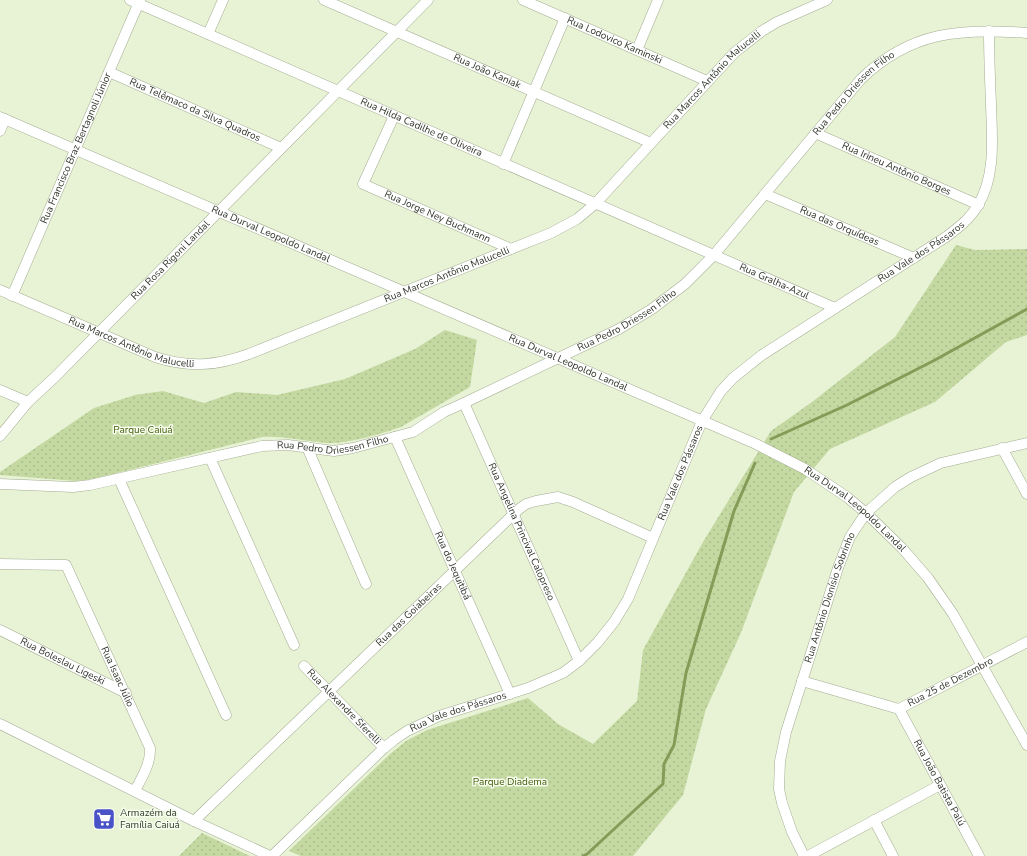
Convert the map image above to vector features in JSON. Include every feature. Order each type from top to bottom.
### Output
[{"type":"street","points":[[208,34],[223,0]]},
{"type":"street","name":"Rua João Kaniak","points":[[324,0],[651,143]]},
{"type":"street","name":"Rua Rosa Rigoni Landal","points":[[0,436],[28,402],[55,377],[428,0]]},
{"type":"street","name":"Rua Lodovico Kaminski","points":[[523,0],[707,81]]},
{"type":"street","points":[[637,50],[658,0]]},
{"type":"street","name":"Rua Marcos Antônio Malucelli","points":[[0,290],[155,357],[169,361],[203,365],[219,363],[249,354],[565,227],[581,217],[595,204],[734,53],[762,31],[827,0]]},
{"type":"street","name":"Rua Hilda Cadilhe de Oliveira","points":[[136,1],[713,256]]},
{"type":"street","name":"Rua Francisco Braz Bertagnoli Júnior","points":[[12,296],[109,72],[136,1]]},
{"type":"street","points":[[503,164],[565,18]]},
{"type":"street","name":"Rua Pedro Driessen Filho","points":[[0,484],[73,487],[90,486],[269,445],[288,445],[334,451],[395,437],[417,430],[444,412],[619,329],[652,309],[685,284],[713,256],[861,79],[876,65],[893,53],[928,38],[945,34],[989,31],[1027,33]]},
{"type":"street","name":"Rua Vale dos Pássaros","points":[[271,856],[384,748],[407,731],[420,724],[457,710],[534,686],[563,673],[579,661],[606,633],[623,609],[702,421],[721,391],[746,366],[914,258],[955,230],[972,215],[979,205],[987,185],[990,172],[992,144],[989,31]]},
{"type":"street","name":"Rua Telêmaco da Silva Quadros","points":[[109,72],[281,148]]},
{"type":"street","name":"Rua Jorge Ney Buchmann","points":[[394,116],[363,184],[511,249]]},
{"type":"street","points":[[0,131],[3,118]]},
{"type":"street","name":"Rua Durval Leopoldo Landal","points":[[3,118],[756,444],[788,460],[826,482],[866,513],[902,548],[932,584],[953,614],[1027,744]]},
{"type":"street","name":"Rua Irineu Antônio Borges","points":[[815,133],[979,205]]},
{"type":"street","name":"Rua das Orquídeas","points":[[765,194],[914,258]]},
{"type":"street","name":"Rua Gralha-Azul","points":[[713,256],[835,308]]},
{"type":"street","points":[[0,390],[28,402]]},
{"type":"street","name":"Rua Angelina Princival Calopreso","points":[[464,403],[579,661]]},
{"type":"street","name":"Rua do Jequitibá","points":[[395,437],[510,694]]},
{"type":"street","name":"Rua Antônio Dionísio Sobrinho","points":[[804,856],[786,819],[779,789],[782,746],[842,557],[850,537],[866,513],[895,487],[928,468],[952,460],[1027,442]]},
{"type":"street","points":[[307,447],[366,584]]},
{"type":"street","points":[[1002,448],[1027,494]]},
{"type":"street","points":[[210,458],[294,645]]},
{"type":"street","points":[[119,479],[226,715]]},
{"type":"street","name":"Rua das Goiabeiras","points":[[194,821],[454,570],[513,514],[526,504],[558,497],[573,502],[653,538]]},
{"type":"street","name":"Rua Isaac Júlio","points":[[0,564],[66,565],[150,748],[148,763],[135,790]]},
{"type":"street","name":"Rua Boleslau Ligeski","points":[[0,630],[126,693]]},
{"type":"street","name":"Rua 25 de Dezembro","points":[[802,681],[899,710],[1027,642]]},
{"type":"street","name":"Rua Alexandre Sferelli","points":[[304,666],[384,748]]},
{"type":"street","name":"Rua João Batista Palú","points":[[899,710],[979,856]]},
{"type":"street","points":[[0,724],[135,790],[194,821],[271,856]]},
{"type":"street","points":[[808,856],[940,784]]},
{"type":"street","points":[[874,820],[893,856]]},
{"type":"green space","name":"Parque Diadema","points":[[956,245],[975,250],[1027,249],[1027,335],[1006,342],[935,402],[830,449],[794,492],[740,635],[706,709],[683,795],[633,856],[301,856],[289,851],[390,754],[406,741],[427,730],[528,698],[558,724],[593,744],[637,701],[643,650],[703,542],[771,431],[812,402],[895,337]]},
{"type":"green space","name":"Parque Caiuá","points":[[445,330],[477,340],[470,387],[401,427],[393,430],[364,438],[334,443],[278,437],[262,437],[93,479],[76,481],[0,475],[0,472],[94,408],[135,395],[163,391],[204,403],[236,392],[277,395],[345,379],[415,349]]},
{"type":"green space","points":[[202,833],[250,856],[179,856]]},
{"type":"waterway","points":[[771,439],[847,405],[935,360],[1027,309]]},
{"type":"waterway","points":[[583,856],[663,784],[664,764],[674,745],[686,673],[734,511],[755,463]]},
{"type":"place","name":"Armazém da Família Caiuá","points":[[104,819]]}]
